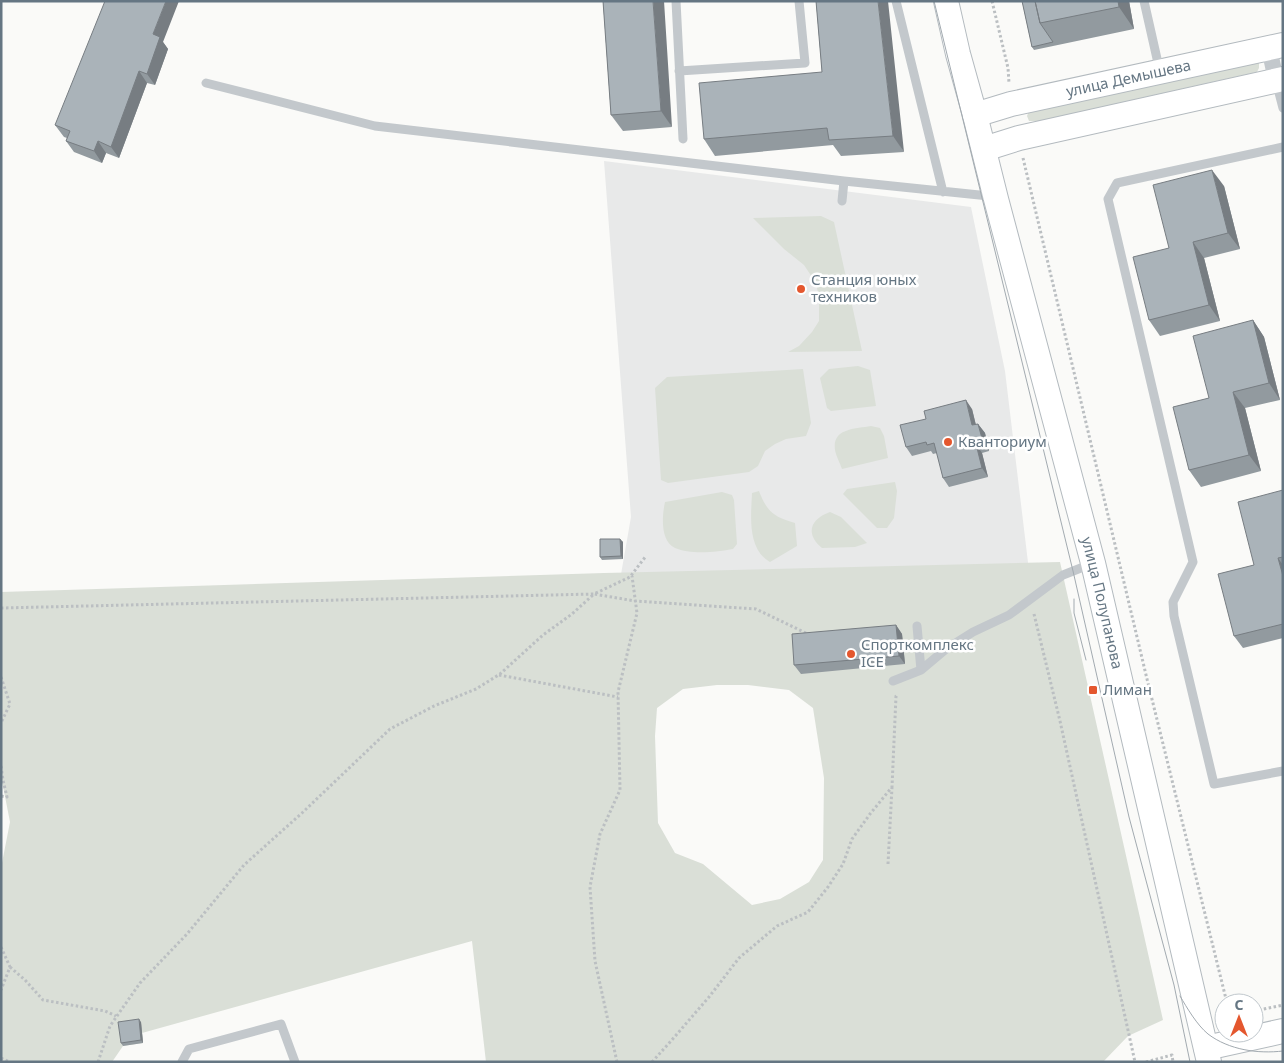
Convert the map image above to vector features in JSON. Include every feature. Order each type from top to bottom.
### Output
[{"type":"street","points":[[946,1],[975,115]]},
{"type":"street","points":[[984,149],[1019,138],[1279,80],[1276,47]]},
{"type":"street","name":"улица Демышева","points":[[975,115],[1011,104],[1276,47]]},
{"type":"street","name":"улица Полупанова","points":[[975,115],[1093,563],[1208,1055]]},
{"type":"street","points":[[1208,1055],[1283,1031]]},
{"type":"lane","points":[[676,1],[683,139]]},
{"type":"lane","points":[[680,71],[805,63],[799,1]]},
{"type":"lane","points":[[896,1],[943,192]]},
{"type":"lane","points":[[1144,1],[1160,72]]},
{"type":"lane","points":[[1279,80],[1283,108]]},
{"type":"lane","points":[[206,83],[375,126],[844,182],[989,196],[996,200]]},
{"type":"lane","points":[[1283,147],[1117,183],[1108,199],[1193,562],[1173,602],[1174,616],[1214,784],[1283,771]]},
{"type":"lane","points":[[842,200],[844,182]]},
{"type":"lane","points":[[893,681],[921,670],[946,649],[973,632],[1009,615],[1063,575],[1093,563]]},
{"type":"lane","points":[[917,626],[921,670]]},
{"type":"lane","points":[[182,1062],[189,1049],[282,1024],[295,1062]]},
{"type":"path","points":[[992,1],[1008,68],[1011,104]]},
{"type":"path","points":[[1019,138],[1147,679],[1225,993]]},
{"type":"path","points":[[98,1062],[110,1026],[140,983],[187,934],[244,865],[390,730],[434,706],[476,688],[498,675],[543,635],[572,614],[594,594],[632,576],[646,556]]},
{"type":"path","points":[[617,1062],[595,961],[590,887],[600,834],[620,790],[618,692],[637,613],[632,576]]},
{"type":"path","points":[[1,608],[594,594],[635,601],[756,609],[815,638]]},
{"type":"path","points":[[1034,614],[1062,730],[1135,1062]]},
{"type":"path","points":[[888,864],[896,696],[921,670]]},
{"type":"path","points":[[498,675],[618,697]]},
{"type":"path","points":[[1,677],[10,704],[1,723]]},
{"type":"path","points":[[1,766],[7,796],[1,796]]},
{"type":"path","points":[[652,1062],[709,997],[739,958],[777,926],[808,912],[843,864],[852,839],[892,787]]},
{"type":"path","points":[[1,947],[10,968],[25,980],[42,1000],[105,1011],[117,1016]]},
{"type":"path","points":[[1,990],[10,968]]},
{"type":"path","points":[[1264,1009],[1283,1005]]},
{"type":"path","points":[[1146,1062],[1172,1055],[1174,1062]]},
{"type":"path","points":[[1,1058],[10,1062]]},
{"type":"shaded area","points":[[1253,60],[1259,63],[1257,72],[1039,121],[1029,121],[1027,116],[1029,111]]},
{"type":"shaded area","name":"Станция юных техников","points":[[604,161],[971,207],[1005,371],[1030,579],[620,580],[631,517]]},
{"type":"shaded area","points":[[821,216],[834,222],[862,351],[788,352],[799,346],[819,321],[819,298],[816,283],[804,265],[784,249],[753,218]]},
{"type":"shaded area","points":[[858,366],[870,370],[876,406],[831,411],[827,408],[820,378],[829,369]]},
{"type":"shaded area","points":[[803,369],[811,423],[806,436],[786,439],[775,444],[765,451],[758,466],[749,472],[668,483],[661,480],[655,388],[667,377]]},
{"type":"shaded area","points":[[871,426],[880,428],[884,436],[888,458],[842,469],[835,450],[837,437],[852,429]]},
{"type":"shaded area","points":[[895,482],[897,491],[894,518],[887,528],[877,528],[843,494],[847,489]]},
{"type":"shaded area","points":[[759,491],[772,513],[795,523],[797,546],[770,562],[757,549],[752,531],[752,493]]},
{"type":"shaded area","points":[[722,492],[732,495],[734,500],[737,544],[733,549],[712,552],[689,552],[670,545],[663,528],[665,502]]},
{"type":"shaded area","points":[[830,512],[841,517],[867,543],[855,547],[822,548],[813,537],[812,527],[818,519]]},
{"type":"shaded area","points":[[1060,562],[1163,1020],[1128,1036],[1103,1062],[486,1062],[472,941],[142,1033],[143,1043],[123,1046],[112,1062],[1,1062],[1,868],[10,822],[1,776],[1,592],[604,573]],"holes":[[[717,685],[748,685],[789,690],[813,708],[824,778],[823,860],[809,882],[780,899],[752,905],[703,864],[675,853],[658,823],[655,736],[657,708],[683,689]]]},
{"type":"building","points":[[105,1],[166,1],[153,34],[160,37],[147,74],[139,71],[111,147],[98,141],[94,151],[66,141],[70,131],[55,125]]},
{"type":"building","points":[[603,1],[653,1],[661,111],[611,115]]},
{"type":"building","points":[[816,1],[878,1],[893,136],[829,140],[827,128],[704,139],[699,83],[822,72]]},
{"type":"building","points":[[1022,1],[1035,1],[1040,23],[1053,42],[1032,47]]},
{"type":"building","points":[[1035,1],[1118,1],[1119,7],[1040,23]]},
{"type":"building","points":[[1212,170],[1228,233],[1193,242],[1209,305],[1149,320],[1133,257],[1169,248],[1153,185]]},
{"type":"building","points":[[1253,320],[1269,383],[1233,392],[1249,455],[1189,470],[1173,407],[1209,398],[1193,336]]},
{"type":"building","name":"Кванториум","points":[[966,400],[972,425],[978,424],[983,442],[976,444],[982,468],[943,478],[934,443],[927,445],[926,442],[906,447],[900,425],[926,419],[924,411]]},
{"type":"building","points":[[1283,490],[1283,557],[1278,558],[1283,576],[1283,624],[1234,636],[1218,574],[1254,565],[1238,502]]},
{"type":"building","points":[[600,539],[620,539],[621,556],[600,557]]},
{"type":"building","name":"Спорткомплекс ICE","points":[[896,625],[899,656],[794,665],[792,634]]},
{"type":"building","points":[[139,1019],[141,1040],[121,1043],[118,1022]]},
{"type":"tram line","points":[[934,1],[1073,571],[1129,817],[1174,985],[1190,1062]]},
{"type":"tram line","points":[[1074,599],[1074,613],[1086,660]]},
{"type":"tram line","points":[[1180,996],[1200,1026],[1208,1034],[1225,1044],[1244,1050],[1283,1051]]},
{"type":"place","name":"Станция юных техников","points":[[801,289]]},
{"type":"place","name":"Кванториум","points":[[948,442]]},
{"type":"place","name":"Спорткомплекс ICE","points":[[851,654]]},
{"type":"place","name":"Лиман","points":[[1093,690]]}]
